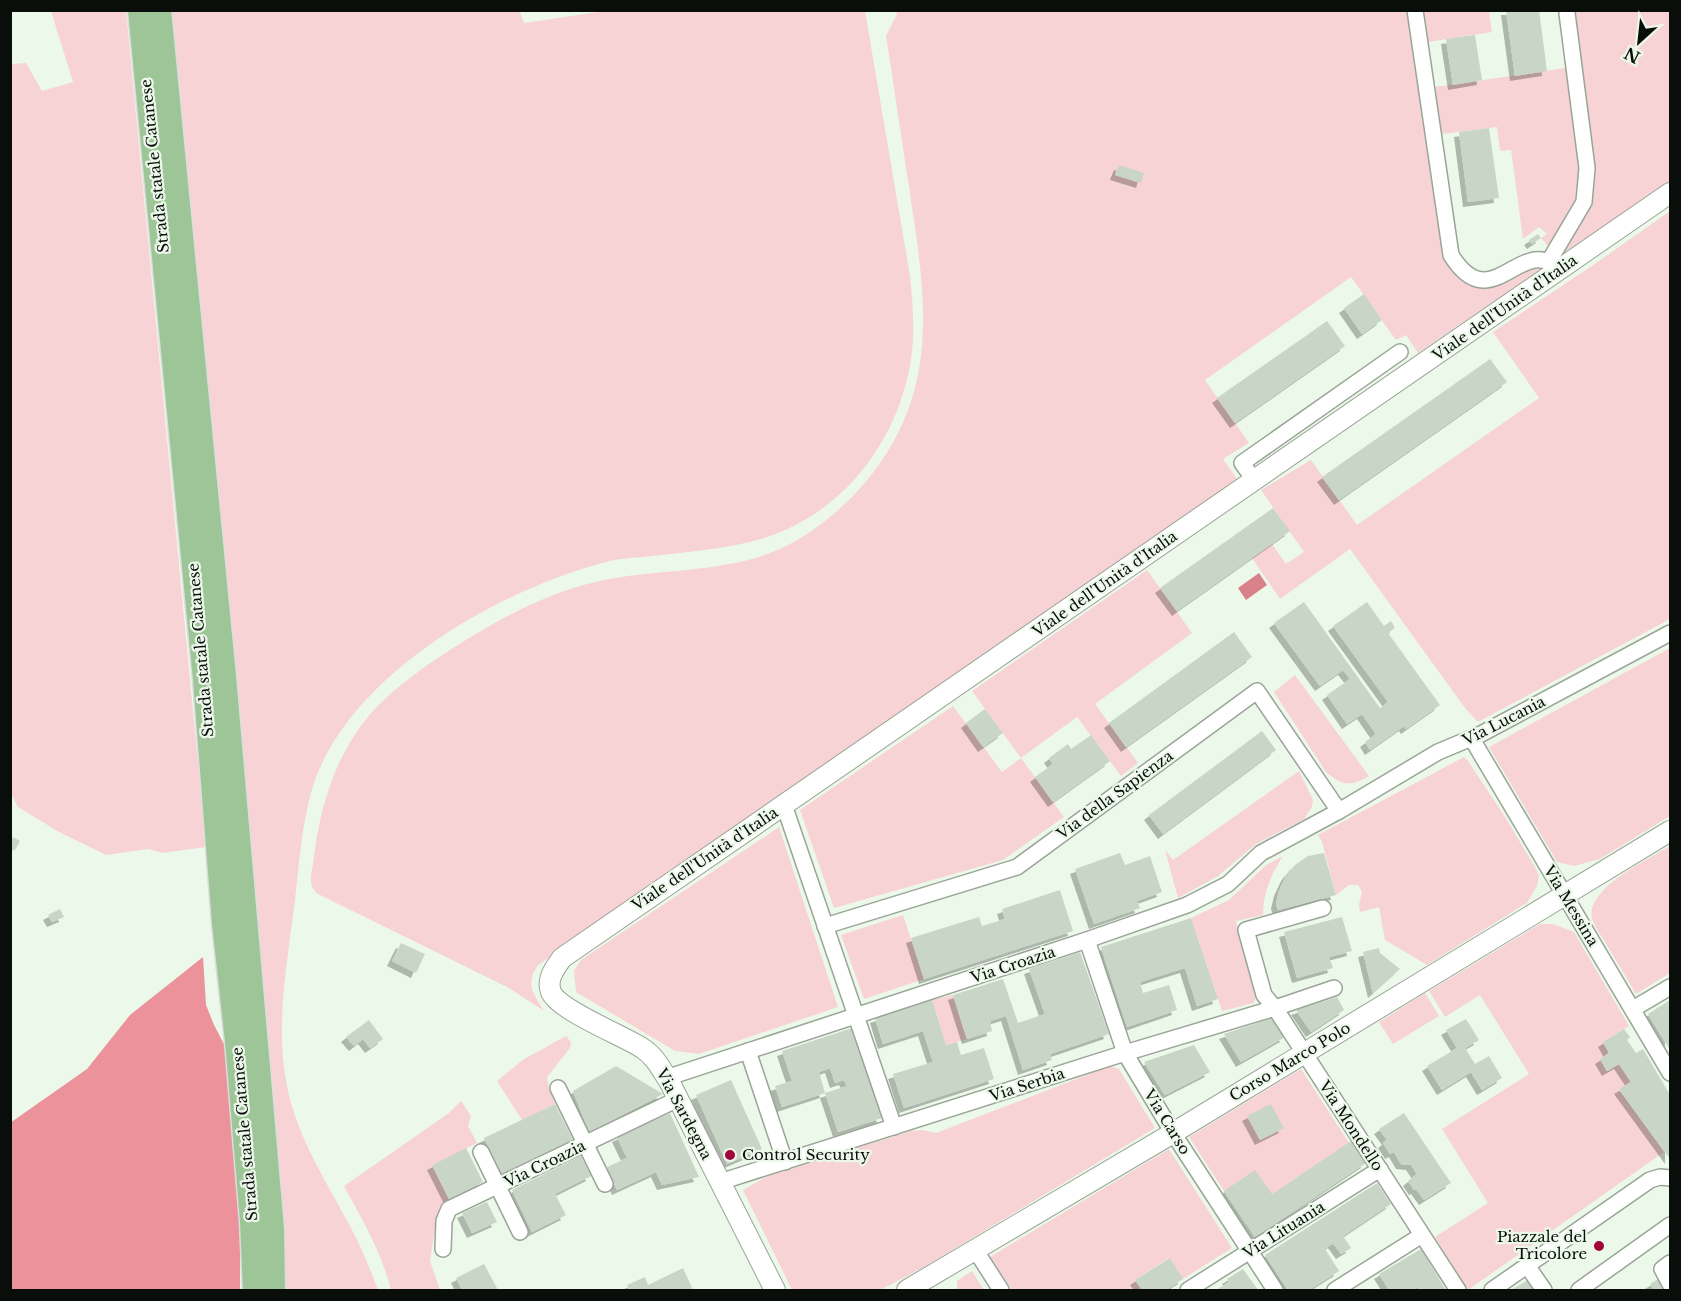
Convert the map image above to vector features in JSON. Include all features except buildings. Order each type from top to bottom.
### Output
[{"type":"main road","name":"Strada statale Catanese","points":[[140,10],[204,667],[224,922],[238,1052],[252,1221],[255,1290]]},
{"type":"main road","name":"Strada statale Catanese","points":[[159,10],[228,724],[272,1229],[273,1290]]},
{"type":"street","points":[[1415,10],[1451,255],[1459,268],[1476,280],[1501,276],[1527,261],[1543,260],[1556,266]]},
{"type":"street","points":[[1556,266],[1552,256],[1584,202],[1587,168],[1567,13]]},
{"type":"street","name":"Viale dell'Unità d'Italia","points":[[549,981],[562,958],[1254,480],[1556,266],[1671,193]]},
{"type":"street","points":[[1254,480],[1242,464],[1400,352]]},
{"type":"street","name":"Via Lucania","points":[[1339,811],[1438,752],[1472,739],[1671,633]]},
{"type":"street","name":"Via della Sapienza","points":[[825,926],[1017,867],[1257,691],[1339,811]]},
{"type":"street","name":"Via Messina","points":[[1472,739],[1671,1073]]},
{"type":"street","points":[[784,805],[894,1127]]},
{"type":"street","name":"Via Croazia","points":[[666,1078],[1087,940],[1205,897],[1228,884],[1261,853],[1339,811]]},
{"type":"street","name":"Corso Marco Polo","points":[[907,1290],[1173,1133],[1671,831]]},
{"type":"street","name":"Via Mondello","points":[[1323,908],[1246,930],[1264,995],[1275,1008],[1458,1290]]},
{"type":"street","name":"Via Carso","points":[[1087,940],[1125,1053],[1173,1133],[1275,1290]]},
{"type":"street","name":"Via Sardegna","points":[[549,981],[552,994],[564,1006],[643,1049],[656,1060],[775,1290]]},
{"type":"street","points":[[1633,1009],[1671,987]]},
{"type":"street","name":"Via Serbia","points":[[720,1182],[1334,988]]},
{"type":"street","points":[[748,1051],[785,1162]]},
{"type":"street","points":[[558,1088],[605,1184]]},
{"type":"street","name":"Via Croazia","points":[[442,1249],[444,1221],[449,1209],[678,1099]]},
{"type":"street","points":[[481,1152],[520,1232]]},
{"type":"street","name":"Via Lituania","points":[[1188,1290],[1380,1169]]},
{"type":"street","points":[[1492,1290],[1650,1180],[1671,1178]]},
{"type":"street","points":[[1579,1290],[1671,1226]]},
{"type":"street","points":[[1335,1290],[1422,1235]]},
{"type":"street","points":[[976,1251],[1000,1290]]},
{"type":"street","points":[[1666,1266],[1671,1284]]},
{"type":"street","points":[[1528,1267],[1544,1290]]},
{"type":"shaded area","points":[[519,10],[524,23],[612,10],[865,11],[910,276],[913,318],[911,360],[904,390],[879,446],[862,471],[841,493],[817,512],[790,528],[747,543],[607,562],[561,576],[518,594],[475,616],[434,642],[395,672],[362,705],[334,741],[315,780],[302,835],[284,988],[283,1062],[292,1105],[305,1141],[354,1234],[378,1290],[282,1290],[170,11]]},
{"type":"shaded area","points":[[51,11],[126,11],[206,847],[162,853],[149,849],[106,855],[59,832],[18,807],[11,794],[11,64],[26,63],[42,91],[73,82]]},
{"type":"shaded area","points":[[896,11],[1407,11],[1446,261],[1460,276],[1482,287],[1526,271],[1541,269],[1418,353],[1406,335],[1396,340],[1351,277],[1205,380],[1249,443],[1223,459],[1238,480],[538,965],[531,983],[544,1011],[509,988],[316,893],[311,883],[311,873],[325,801],[332,781],[352,740],[381,703],[421,670],[490,626],[547,597],[588,584],[609,579],[723,565],[767,554],[788,545],[821,524],[852,497],[878,467],[898,433],[910,403],[918,373],[922,342],[923,312],[918,249],[886,36],[897,14]]},
{"type":"shaded area","points":[[1423,11],[1489,11],[1492,32],[1428,42]]},
{"type":"shaded area","points":[[1575,11],[1670,11],[1670,181],[1564,256],[1561,251],[1592,167]]},
{"type":"shaded area","points":[[1565,68],[1571,82],[1582,172],[1580,197],[1556,243],[1547,245],[1541,238],[1547,234],[1539,227],[1523,239],[1511,150],[1500,151],[1497,127],[1442,134],[1435,87]]},
{"type":"shaded area","points":[[1670,211],[1670,619],[1478,722],[1465,708],[1350,549],[1280,599],[1252,558],[1272,544],[1286,564],[1304,552],[1261,490],[1311,460],[1357,525],[1539,398],[1493,332]]},
{"type":"shaded area","points":[[1147,570],[1192,633],[1095,704],[1138,763],[1121,776],[1077,717],[1021,758],[972,691]]},
{"type":"shaded area","points":[[1259,573],[1267,585],[1246,600],[1238,588]]},
{"type":"shaded area","points":[[1670,648],[1670,816],[1600,859],[1574,866],[1557,862],[1489,747]]},
{"type":"shaded area","points":[[1295,675],[1369,776],[1357,782],[1347,783],[1337,780],[1326,772],[1274,692]]},
{"type":"shaded area","points":[[953,706],[1002,772],[1021,758],[1064,817],[1003,860],[834,908],[800,810]]},
{"type":"shaded area","points":[[1464,757],[1507,820],[1539,876],[1537,886],[1527,903],[1427,965],[1385,940],[1379,907],[1360,912],[1362,892],[1358,885],[1349,885],[1336,895],[1322,842],[1318,835]]},
{"type":"shaded area","points":[[1299,771],[1313,800],[1312,807],[1304,819],[1256,844],[1218,876],[1178,898],[1165,850],[1173,860]]},
{"type":"shaded area","points":[[779,827],[838,1007],[699,1054],[675,1051],[576,992],[574,971],[581,960]]},
{"type":"shaded area","points":[[1670,846],[1670,973],[1636,994],[1594,924],[1593,907],[1609,885]]},
{"type":"shaded area","points":[[1283,856],[1268,884],[1263,915],[1236,921],[1256,997],[1254,1003],[1222,1011],[1191,918],[1229,900],[1266,865]]},
{"type":"shaded area","points":[[903,915],[924,979],[864,999],[841,935]]},
{"type":"shaded area","points":[[1540,924],[1553,924],[1574,932],[1629,1026],[1603,1042],[1609,1053],[1600,1059],[1607,1071],[1619,1064],[1631,1082],[1619,1090],[1664,1152],[1468,1290],[1435,1237],[1488,1203],[1442,1129],[1529,1074],[1480,995],[1445,1017],[1429,991]]},
{"type":"shaded area","points":[[203,957],[206,1005],[226,1048],[240,1231],[240,1290],[11,1290],[10,1123],[87,1069],[130,1015]]},
{"type":"shaded area","points":[[1425,993],[1439,1016],[1393,1044],[1379,1022]]},
{"type":"shaded area","points":[[953,995],[967,1039],[946,1045],[932,1000]]},
{"type":"shaded area","points":[[566,1036],[571,1042],[570,1048],[547,1077],[555,1104],[522,1120],[497,1081],[524,1059]]},
{"type":"shaded area","points":[[1110,1066],[1119,1069],[1155,1128],[924,1267],[880,1290],[792,1290],[743,1190],[768,1176],[911,1131],[923,1130],[936,1133]]},
{"type":"shaded area","points":[[1301,1069],[1349,1143],[1272,1194],[1224,1191],[1189,1137]]},
{"type":"shaded area","points":[[461,1101],[471,1116],[468,1126],[477,1143],[432,1165],[449,1199],[440,1207],[437,1215],[430,1261],[440,1290],[391,1290],[377,1250],[344,1186],[449,1113]]},
{"type":"shaded area","points":[[1169,1149],[1232,1248],[1183,1279],[1169,1258],[1135,1280],[1142,1290],[1012,1290],[990,1257]]},
{"type":"shaded area","points":[[972,1271],[984,1290],[957,1290],[957,1281]]},
{"type":"place","name":"Control Security","points":[[730,1155]]},
{"type":"place","name":"Piazzale del Tricolore","points":[[1599,1246]]}]
